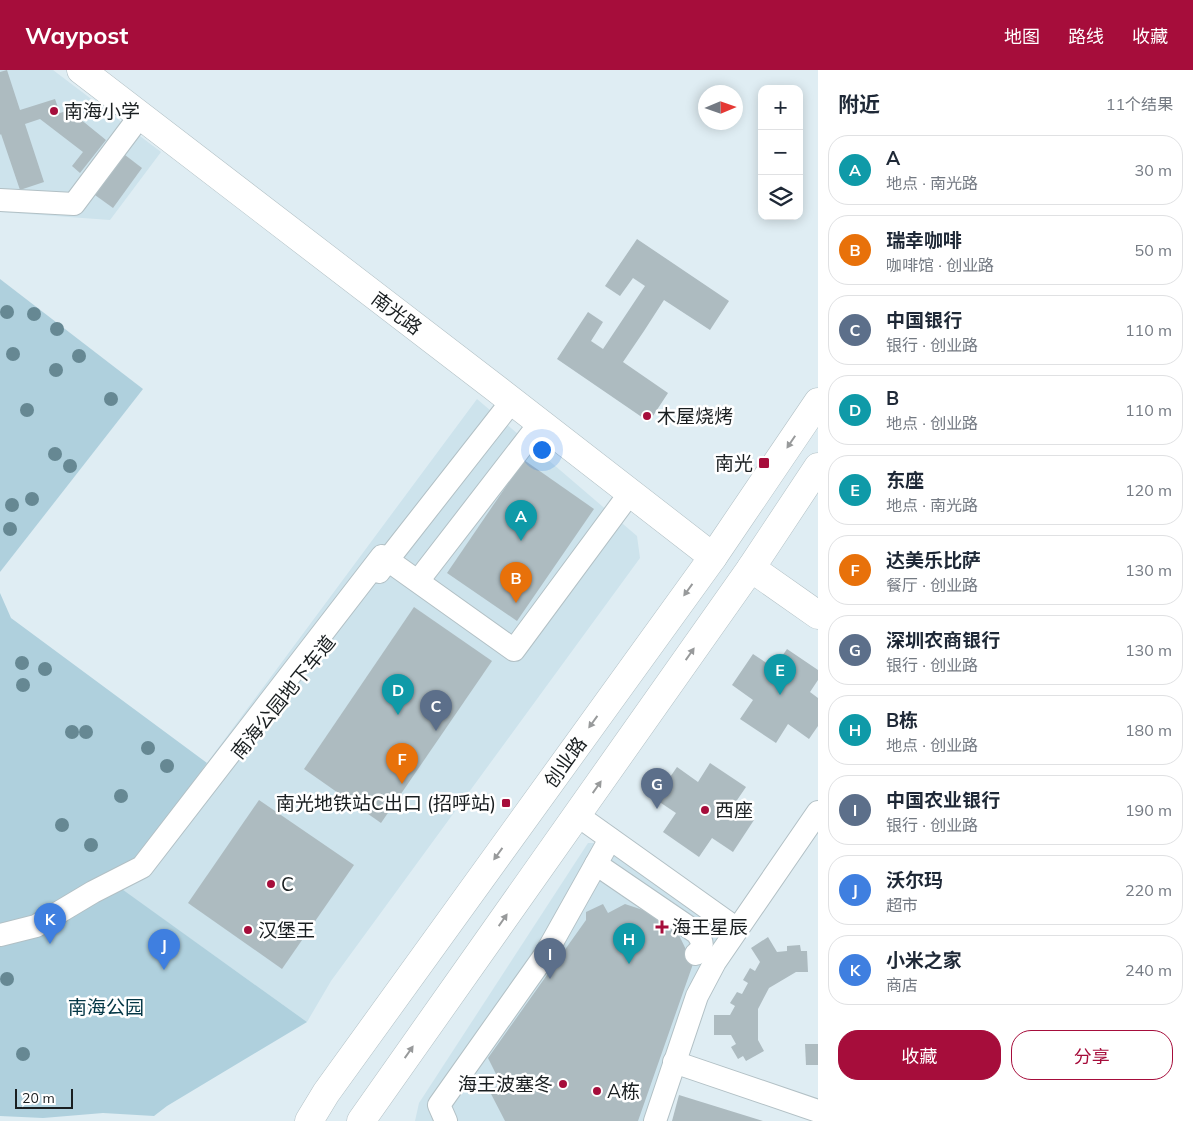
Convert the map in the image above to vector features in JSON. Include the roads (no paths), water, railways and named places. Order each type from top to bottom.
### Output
[{"type":"main road","name":"南光路","points":[[81,70],[712,557]]},
{"type":"main road","name":"创业路","points":[[309,1121],[326,1093],[712,557],[818,402]]},
{"type":"main road","points":[[361,1121],[751,568],[818,467]]},
{"type":"main road","points":[[751,568],[818,615]]},
{"type":"main road","points":[[382,1121],[385,1086]]},
{"type":"main road","points":[[290,1121],[326,1093]]},
{"type":"street","points":[[0,200],[74,204],[140,116]]},
{"type":"street","points":[[388,560],[512,401]]},
{"type":"street","points":[[418,581],[540,423]]},
{"type":"street","points":[[0,935],[36,926],[93,892],[142,867],[382,556],[514,650],[630,492]]},
{"type":"street","points":[[654,1121],[697,996],[715,962],[818,812]]},
{"type":"street","points":[[577,814],[737,929]]},
{"type":"street","points":[[446,1121],[439,1105],[545,955],[610,839]]},
{"type":"street","points":[[0,927],[49,910],[121,876],[151,855]]},
{"type":"street","points":[[596,864],[697,933],[702,939],[702,944],[696,954]]},
{"type":"street","points":[[674,1062],[818,1111]]},
{"type":"place","name":"南海小学","points":[[54,111]]},
{"type":"place","name":"木屋烧烤","points":[[647,416]]},
{"type":"place","name":"南光","points":[[764,463]]},
{"type":"place","name":"A","points":[[521,541]]},
{"type":"place","name":"瑞幸咖啡","points":[[516,603]]},
{"type":"place","name":"东座","points":[[780,695]]},
{"type":"place","name":"B","points":[[398,715]]},
{"type":"place","name":"中国银行","points":[[436,731]]},
{"type":"place","name":"达美乐比萨","points":[[402,784]]},
{"type":"place","name":"南光地铁站C出口 (招呼站)","points":[[506,803]]},
{"type":"place","name":"深圳农商银行","points":[[657,809]]},
{"type":"place","name":"西座","points":[[705,810]]},
{"type":"place","name":"C","points":[[271,884]]},
{"type":"place","name":"海王星辰","points":[[662,927]]},
{"type":"place","name":"汉堡王","points":[[248,930]]},
{"type":"place","name":"小米之家","points":[[50,944]]},
{"type":"place","name":"B栋","points":[[629,964]]},
{"type":"place","name":"沃尔玛","points":[[164,970]]},
{"type":"place","name":"中国农业银行","points":[[550,979]]},
{"type":"place","name":"海王波塞冬","points":[[563,1084]]},
{"type":"place","name":"A栋","points":[[597,1091]]},
{"type":"park label","name":"南海公园","points":[[106,1007]]}]
